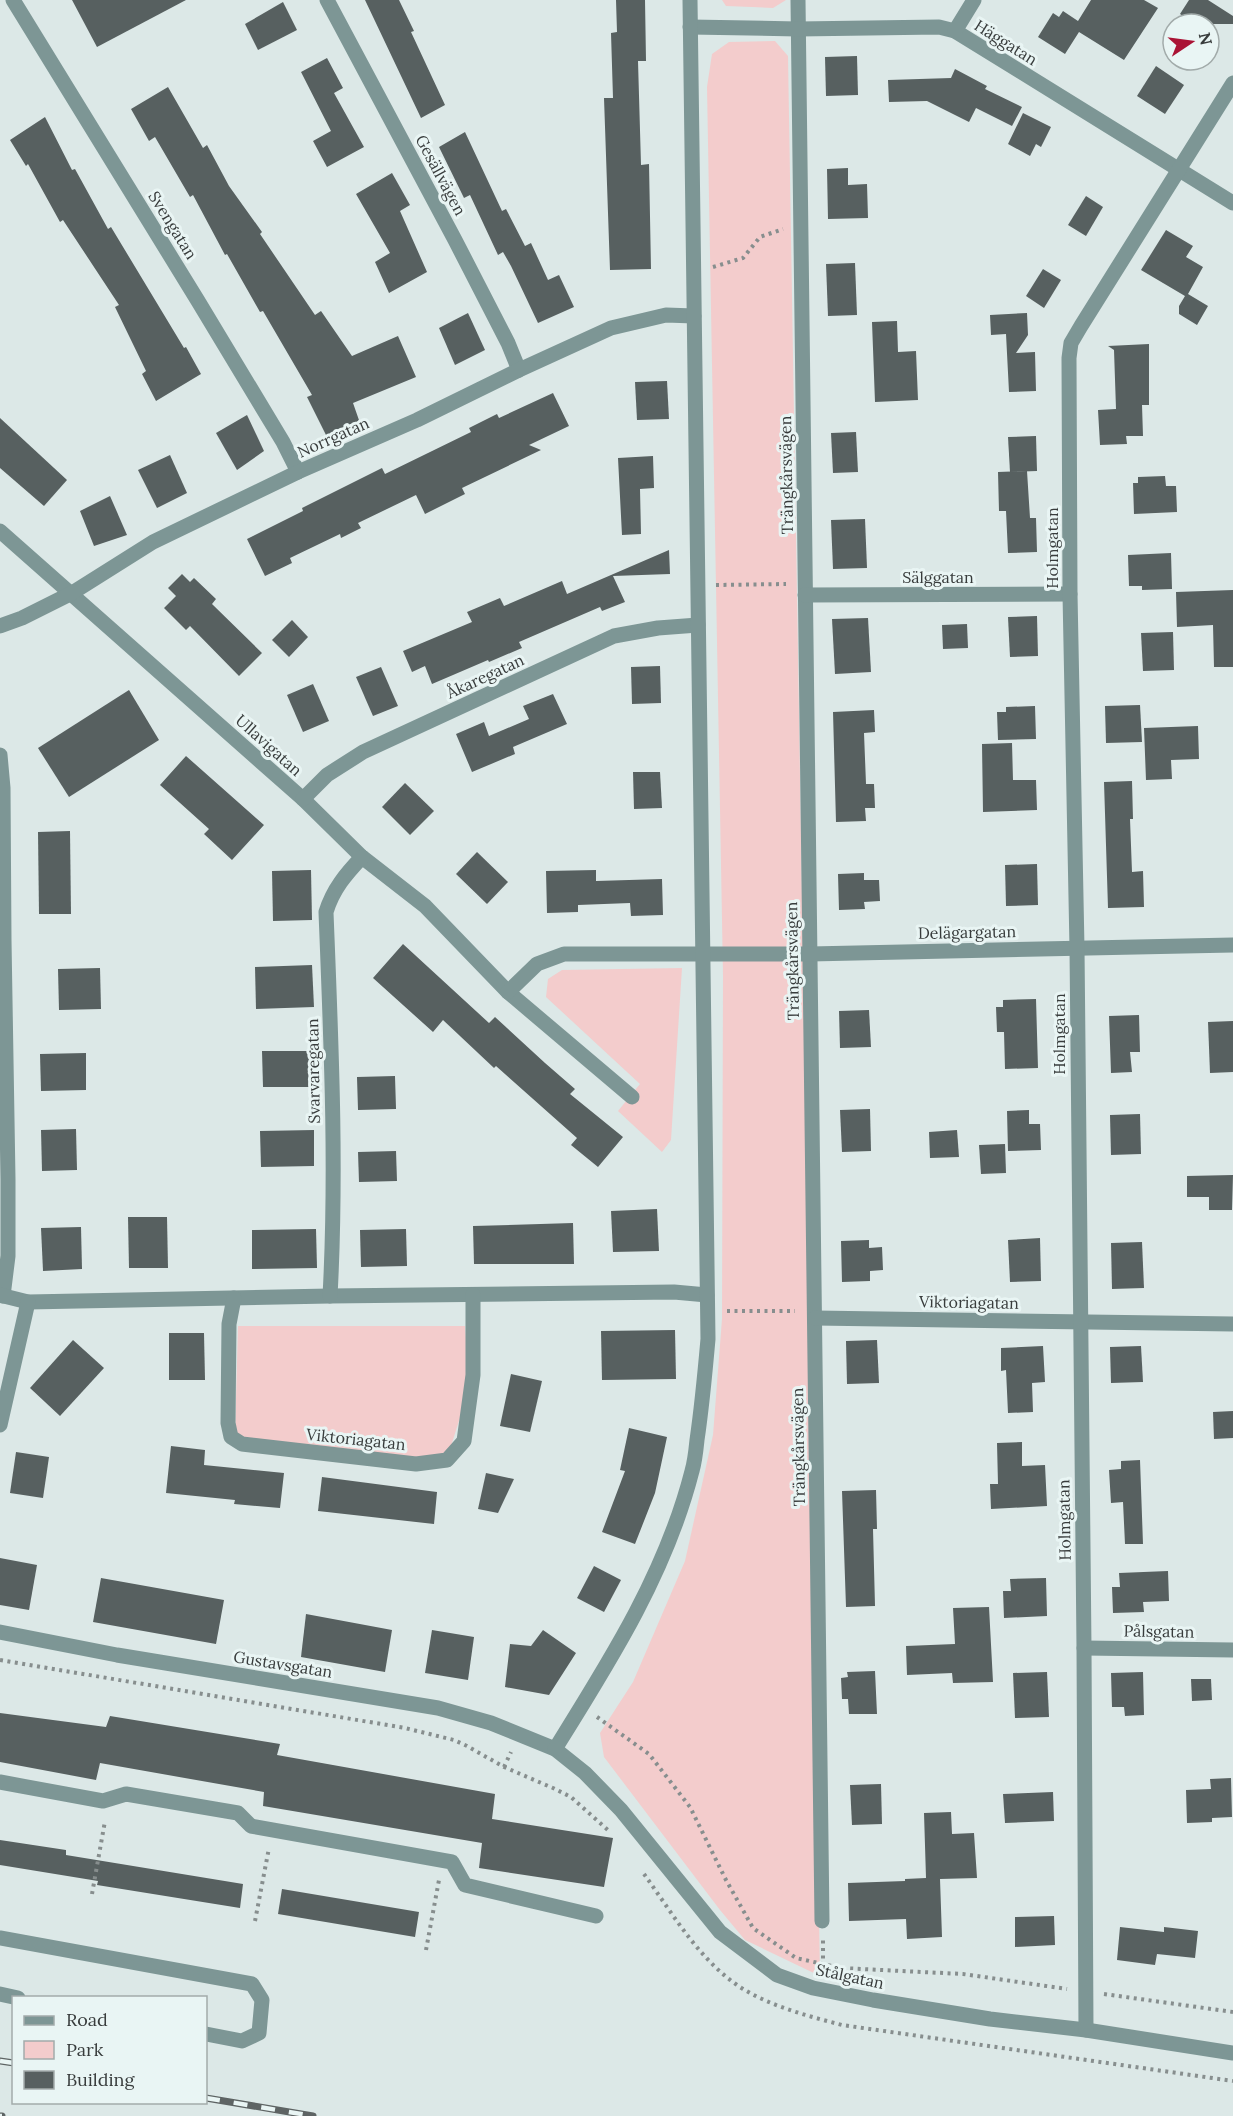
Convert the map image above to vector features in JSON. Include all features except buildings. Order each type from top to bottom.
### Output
[{"type":"street","name":"Svengatan","points":[[13,0],[198,300],[283,442],[298,472]]},
{"type":"street","name":"Gesällvägen","points":[[327,0],[456,240],[508,343],[519,370]]},
{"type":"street","points":[[555,1749],[642,1603],[672,1533],[693,1470],[708,1340],[690,0]]},
{"type":"street","name":"Trängkårsvägen","points":[[798,0],[822,1921]]},
{"type":"street","points":[[955,31],[974,0]]},
{"type":"street","name":"Häggatan","points":[[690,27],[798,29],[939,27],[955,31],[1233,203]]},
{"type":"street","name":"Holmgatan","points":[[1086,2030],[1077,948],[1070,594],[1069,358],[1071,343],[1233,83]]},
{"type":"street","name":"Norrgatan","points":[[0,626],[22,618],[72,593],[153,542],[298,472],[417,420],[611,328],[666,315],[694,316]]},
{"type":"street","name":"Ullavigatan","points":[[0,531],[303,799],[362,857],[424,906],[508,992],[632,1098]]},
{"type":"street","name":"Sälggatan","points":[[805,589],[1070,594]]},
{"type":"street","name":"Åkaregatan","points":[[303,799],[327,775],[363,752],[614,636],[648,629],[698,625]]},
{"type":"street","points":[[0,755],[3,788],[8,1179],[8,1256],[2,1296],[28,1302],[674,1292],[707,1295]]},
{"type":"street","name":"Svarvaregatan","points":[[330,1296],[333,1250],[333,1078],[326,912],[331,895],[362,857]]},
{"type":"street","name":"Delägargatan","points":[[703,953],[810,954],[1233,945]]},
{"type":"street","points":[[508,992],[537,964],[564,954],[703,953]]},
{"type":"street","name":"Viktoriagatan","points":[[234,1298],[229,1324],[228,1423],[231,1437],[242,1444],[416,1464],[447,1460],[464,1441],[473,1375],[473,1295]]},
{"type":"street","points":[[0,1425],[28,1302]]},
{"type":"street","name":"Viktoriagatan","points":[[814,1318],[1233,1324]]},
{"type":"street","name":"Gustavsgatan","points":[[0,1632],[117,1655],[438,1708],[491,1723],[555,1749]]},
{"type":"street","name":"Pålsgatan","points":[[1084,1648],[1233,1650]]},
{"type":"street","name":"Stålgatan","points":[[555,1749],[585,1773],[621,1810],[720,1932],[777,1974],[813,1988],[873,2000],[1233,2053]]},
{"type":"street","points":[[0,1782],[103,1801],[126,1794],[238,1813],[251,1826],[452,1862],[465,1885],[596,1916]]},
{"type":"street","points":[[0,1938],[252,1984],[262,2000],[260,2033],[242,2041],[207,2034]]},
{"type":"path","points":[[693,273],[743,258],[760,237],[801,224]]},
{"type":"path","points":[[697,586],[805,589]]},
{"type":"path","points":[[708,1311],[803,1311],[814,1318]]},
{"type":"path","points":[[0,1660],[405,1728],[453,1740],[504,1767],[571,1797],[613,1835]]},
{"type":"path","points":[[581,1707],[649,1754],[690,1807],[753,1928],[796,1958],[841,1968],[963,1974],[1233,2012]]},
{"type":"path","points":[[92,1894],[109,1799]]},
{"type":"path","points":[[255,1921],[273,1830]]},
{"type":"path","points":[[426,1950],[442,1860]]},
{"type":"path","points":[[638,1865],[708,1960],[743,1989],[789,2010],[842,2025],[1233,2081]]},
{"type":"green space","points":[[722,0],[786,0],[773,8],[726,6]]},
{"type":"green space","points":[[775,41],[788,56],[820,1976],[745,1940],[604,1757],[600,1733],[633,1682],[685,1561],[713,1435],[722,1319],[723,975],[707,87],[712,54],[729,42]]},
{"type":"green space","points":[[682,968],[671,1140],[662,1152],[618,1111],[640,1084],[546,997],[548,979],[562,970]]},
{"type":"green space","points":[[238,1326],[465,1326],[470,1386],[445,1465],[235,1437]]},
{"type":"railway","points":[[0,2061],[12,2063]]},
{"type":"railway","points":[[207,2098],[313,2116]]}]
